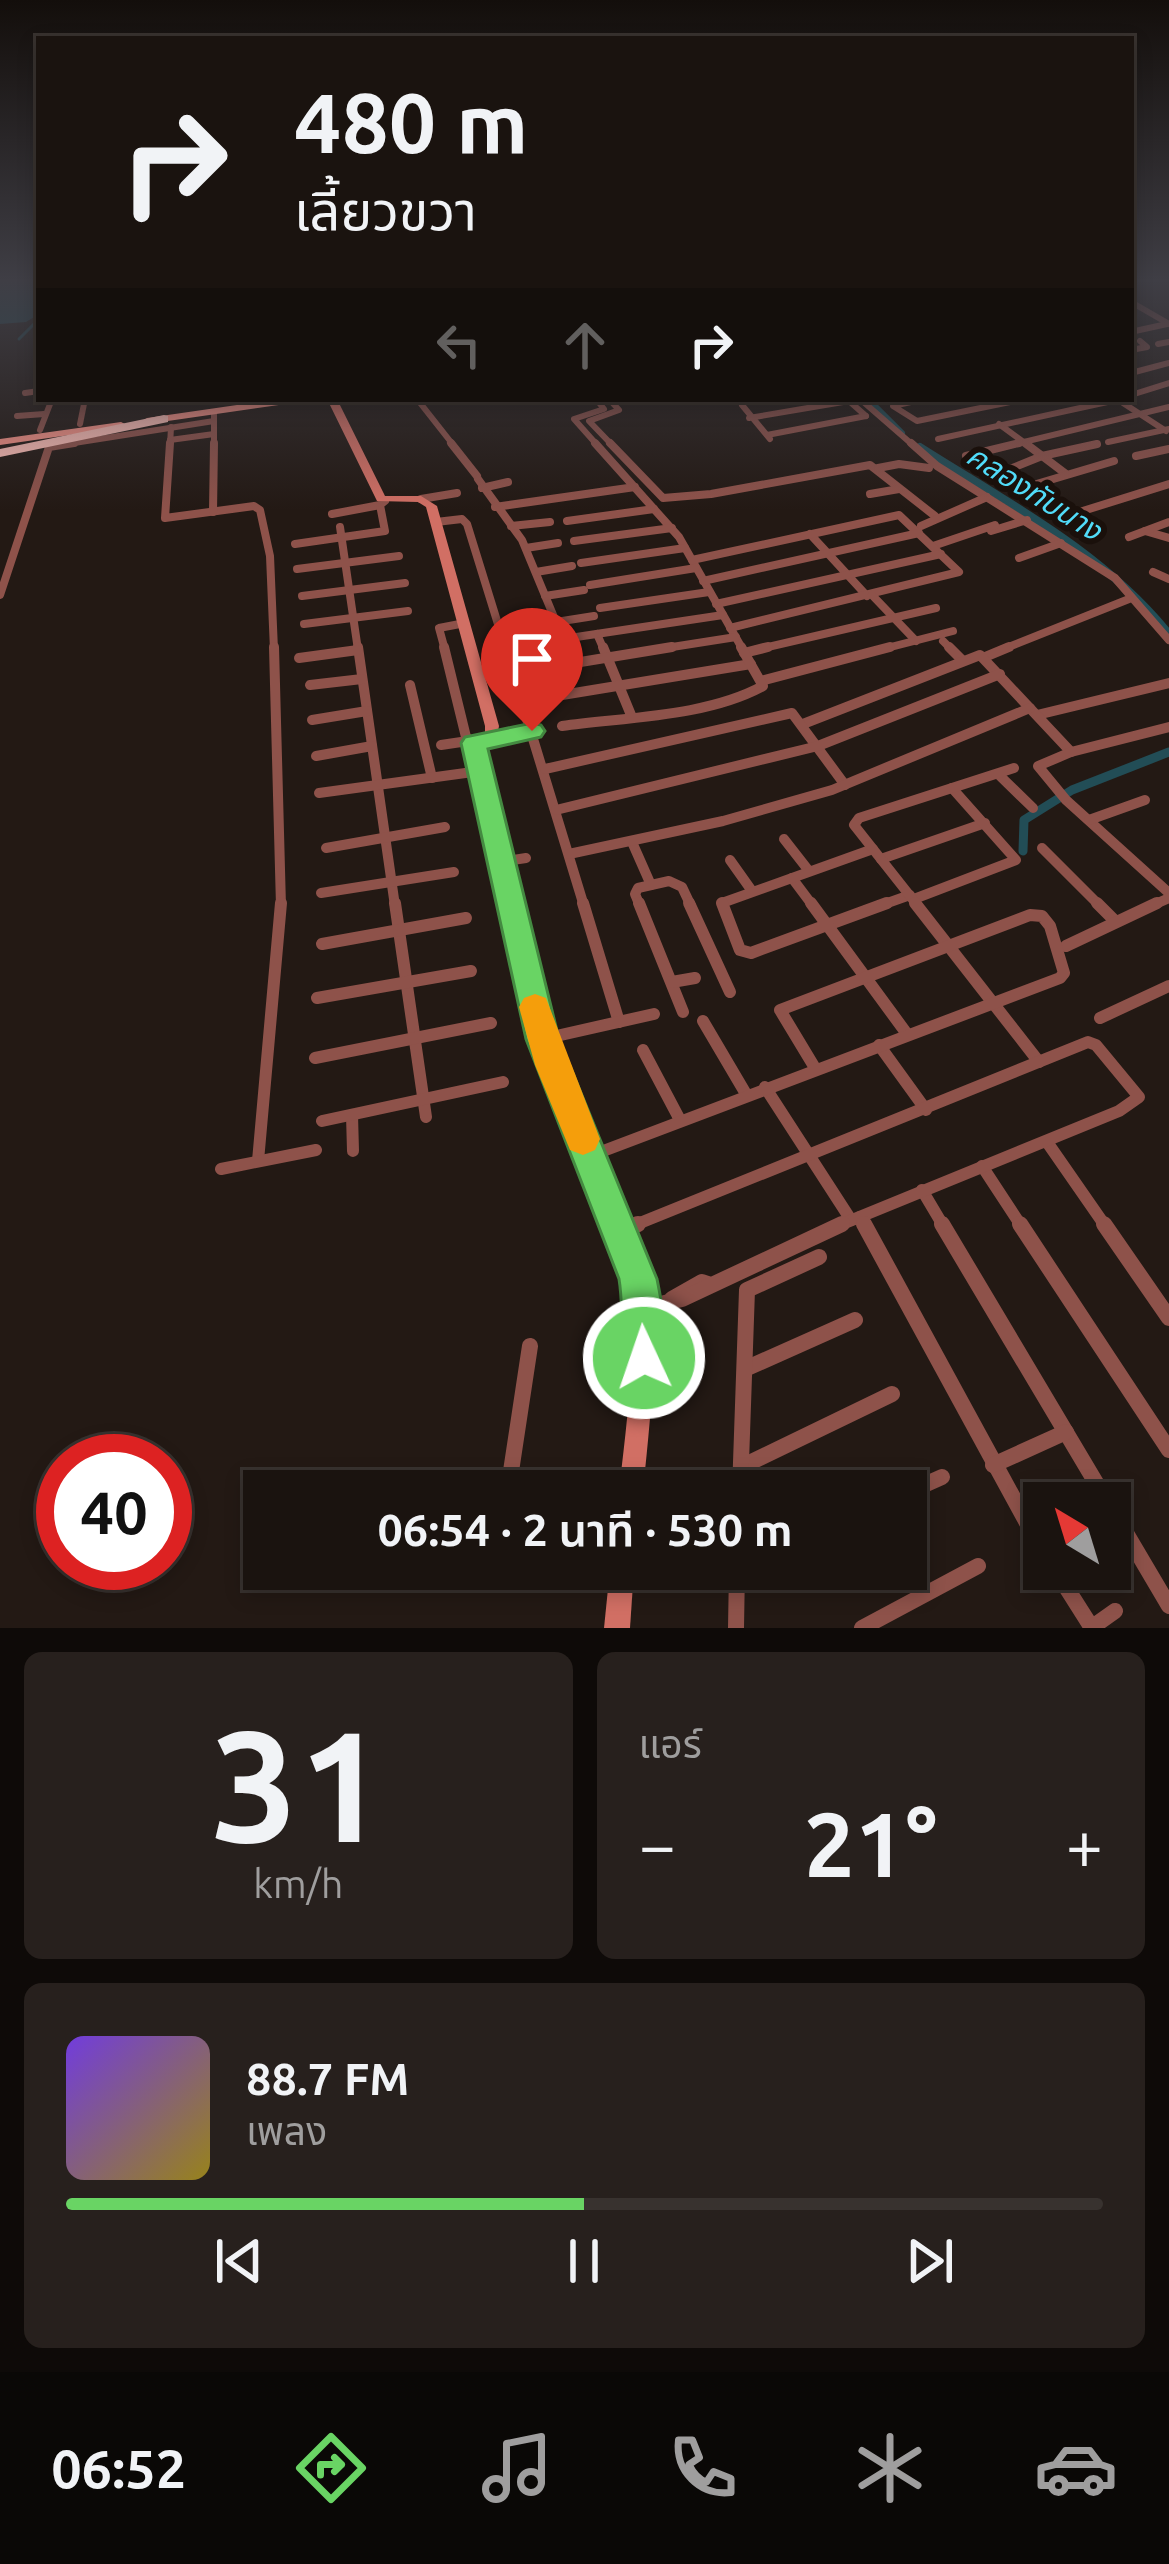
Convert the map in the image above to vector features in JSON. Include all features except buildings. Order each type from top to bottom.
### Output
[{"type":"highway","points":[[0,453],[168,423]]},
{"type":"main road","points":[[0,439],[233,402]]},
{"type":"main road","points":[[0,439],[168,423],[285,402]]},
{"type":"street","points":[[1134,372],[1169,363]]},
{"type":"street","points":[[1134,375],[1146,382]]},
{"type":"street","points":[[1134,396],[1169,382]]},
{"type":"street","points":[[26,393],[36,392]]},
{"type":"street","points":[[40,430],[50,402]]},
{"type":"street","points":[[80,424],[84,402]]},
{"type":"street","points":[[296,544],[342,533],[385,531],[382,503],[333,402]]},
{"type":"street","points":[[419,402],[526,548],[556,622]]},
{"type":"street","points":[[562,726],[762,689],[672,528],[574,419],[604,409],[598,402]]},
{"type":"street","points":[[612,402],[619,410],[589,422],[663,498],[711,494],[859,466],[929,468]]},
{"type":"street","points":[[740,402],[770,438],[866,416],[850,402]]},
{"type":"street","points":[[753,418],[843,402]]},
{"type":"street","points":[[863,402],[910,446],[1097,566],[1126,589],[1169,640]]},
{"type":"street","points":[[911,402],[893,406],[917,421],[1010,402]]},
{"type":"street","points":[[938,439],[1103,402]]},
{"type":"street","points":[[1129,402],[1167,430]]},
{"type":"street","points":[[966,456],[1169,407]]},
{"type":"street","points":[[17,416],[44,414]]},
{"type":"street","points":[[213,512],[214,416]]},
{"type":"street","points":[[0,595],[49,447],[168,423],[165,518],[248,506],[260,510],[269,551],[281,779],[281,915],[258,1162]]},
{"type":"street","points":[[999,424],[1066,474]]},
{"type":"street","points":[[1108,442],[1167,430]]},
{"type":"street","points":[[170,440],[214,434]]},
{"type":"street","points":[[990,477],[1042,456],[1097,444]]},
{"type":"street","points":[[1136,456],[1167,455]]},
{"type":"street","points":[[1023,488],[1114,461]]},
{"type":"street","points":[[878,468],[935,516]]},
{"type":"street","points":[[479,481],[508,482]]},
{"type":"street","points":[[1070,515],[1169,484]]},
{"type":"street","points":[[494,507],[635,487]]},
{"type":"street","points":[[870,494],[899,488]]},
{"type":"street","points":[[332,514],[457,493]]},
{"type":"street","points":[[704,581],[920,529],[935,516],[987,497]]},
{"type":"street","points":[[422,500],[431,506],[436,522],[492,726],[477,740]]},
{"type":"street","points":[[566,521],[654,509]]},
{"type":"street","points":[[545,596],[894,515],[920,529],[959,574],[733,633],[550,667]]},
{"type":"street","points":[[436,522],[462,519],[467,524],[619,1022]]},
{"type":"street","points":[[543,642],[719,609],[937,550],[1027,520]]},
{"type":"street","points":[[512,526],[550,521]]},
{"type":"street","points":[[1130,537],[1169,522]]},
{"type":"street","points":[[574,541],[672,528]]},
{"type":"street","points":[[1144,531],[1169,538]]},
{"type":"street","points":[[342,533],[425,1109]]},
{"type":"street","points":[[810,534],[916,641]]},
{"type":"street","points":[[1019,558],[1061,542]]},
{"type":"street","points":[[526,548],[558,543]]},
{"type":"street","points":[[536,572],[685,548]]},
{"type":"street","points":[[251,554],[269,551]]},
{"type":"street","points":[[297,569],[399,556]]},
{"type":"street","points":[[1081,572],[1097,566]]},
{"type":"street","points":[[1153,572],[1169,579]]},
{"type":"street","points":[[302,596],[405,583]]},
{"type":"street","points":[[537,625],[710,592]]},
{"type":"street","points":[[803,724],[1129,599]]},
{"type":"street","points":[[556,696],[748,659],[936,608]]},
{"type":"street","points":[[304,624],[408,611]]},
{"type":"street","points":[[465,623],[440,628],[477,740],[500,862],[543,1039],[621,1231],[643,1308],[644,1358],[633,1470]]},
{"type":"street","points":[[761,682],[952,632]]},
{"type":"street","points":[[597,634],[631,715]]},
{"type":"street","points":[[943,641],[963,661]]},
{"type":"street","points":[[299,658],[358,650]]},
{"type":"street","points":[[985,657],[1071,752]]},
{"type":"street","points":[[556,809],[818,746],[1000,674]]},
{"type":"street","points":[[310,686],[362,679]]},
{"type":"street","points":[[569,854],[632,842],[845,785],[1034,712],[1169,683]]},
{"type":"street","points":[[410,685],[432,778]]},
{"type":"street","points":[[312,720],[367,711]]},
{"type":"street","points":[[545,769],[792,713],[845,785]]},
{"type":"street","points":[[1066,946],[1169,896],[1038,771],[1041,762],[1169,727]]},
{"type":"street","points":[[441,746],[532,731]]},
{"type":"street","points":[[316,756],[372,746]]},
{"type":"street","points":[[1014,769],[856,820],[856,828],[1040,1062]]},
{"type":"street","points":[[320,794],[480,771]]},
{"type":"street","points":[[998,774],[1033,808]]},
{"type":"street","points":[[952,788],[985,824],[1016,860],[743,952],[722,903],[809,872],[985,824]]},
{"type":"street","points":[[1089,820],[1145,800]]},
{"type":"street","points":[[326,848],[445,827]]},
{"type":"street","points":[[784,838],[809,872]]},
{"type":"street","points":[[632,842],[651,885]]},
{"type":"street","points":[[1042,848],[1115,921]]},
{"type":"street","points":[[500,862],[526,858]]},
{"type":"street","points":[[730,860],[752,892]]},
{"type":"street","points":[[321,893],[454,872]]},
{"type":"street","points":[[792,878],[908,1034]]},
{"type":"street","points":[[683,1012],[635,894],[638,888],[676,881],[682,887],[730,992]]},
{"type":"street","points":[[590,1156],[1062,976],[1046,920],[1030,915],[780,1010],[815,1069]]},
{"type":"street","points":[[322,944],[466,918]]},
{"type":"street","points":[[713,955],[733,951]]},
{"type":"street","points":[[317,998],[471,971]]},
{"type":"street","points":[[672,982],[694,978]]},
{"type":"street","points":[[1100,1018],[1169,986]]},
{"type":"street","points":[[543,1039],[654,1014]]},
{"type":"street","points":[[703,1021],[746,1094]]},
{"type":"street","points":[[315,1058],[491,1023]]},
{"type":"street","points":[[621,1231],[1091,1042],[1139,1097],[1119,1111],[922,1190],[708,1284],[682,1300],[643,1308]]},
{"type":"street","points":[[879,1045],[926,1109]]},
{"type":"street","points":[[643,1050],[680,1120]]},
{"type":"street","points":[[322,1121],[425,1109],[503,1082]]},
{"type":"street","points":[[765,1087],[855,1219],[1023,1517]]},
{"type":"street","points":[[352,1115],[352,1151]]},
{"type":"street","points":[[1047,1142],[1169,1318]]},
{"type":"street","points":[[221,1169],[316,1150]]},
{"type":"street","points":[[982,1166],[1169,1450]]},
{"type":"street","points":[[922,1190],[1095,1482]]},
{"type":"street","points":[[741,1470],[747,1290],[819,1257]]},
{"type":"street","points":[[745,1369],[855,1320]]},
{"type":"street","points":[[511,1470],[530,1346]]},
{"type":"street","points":[[741,1467],[892,1394]]},
{"type":"street","points":[[993,1465],[1066,1432]]},
{"type":"street","points":[[927,1484],[942,1477]]},
{"type":"street","points":[[1131,1542],[1169,1606]]},
{"type":"street","points":[[862,1628],[978,1566]]},
{"type":"street","points":[[616,1628],[620,1590]]},
{"type":"street","points":[[736,1628],[737,1590]]},
{"type":"street","points":[[1067,1590],[1092,1628],[1115,1611]]},
{"type":"waterway","name":"คลองทับนาง","points":[[871,402],[902,433]]},
{"type":"waterway","name":"คลองทับนาง","points":[[920,447],[1084,554],[1115,578],[1169,634]]},
{"type":"waterway","points":[[1023,851],[1024,820],[1072,790],[1169,752]]},
{"type":"slow traffic","points":[[535,1007],[552,1065],[583,1139]]},
{"type":"route","points":[[532,731],[489,736],[474,743],[543,1039],[638,1279],[645,1315],[644,1358]]}]
